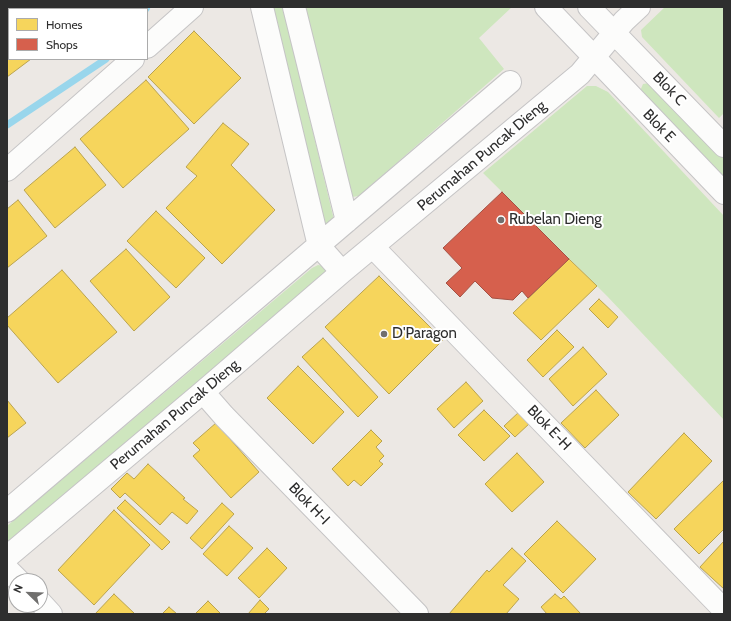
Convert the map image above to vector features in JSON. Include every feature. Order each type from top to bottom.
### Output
[{"type":"street","points":[[148,46],[192,7]]},
{"type":"street","points":[[262,7],[319,246],[342,272]]},
{"type":"street","points":[[294,7],[347,221]]},
{"type":"street","name":"Blok E","points":[[546,7],[724,193]]},
{"type":"street","name":"Blok C","points":[[589,7],[724,146]]},
{"type":"street","name":"Perumahan Puncak Dieng","points":[[7,558],[342,272],[580,74],[624,21],[639,7]]},
{"type":"street","points":[[7,170],[133,60]]},
{"type":"street","points":[[7,511],[510,82]]},
{"type":"street","name":"Blok E-H","points":[[373,247],[724,610]]},
{"type":"street","name":"Blok H-I","points":[[203,392],[224,416],[417,614]]},
{"type":"green space","points":[[271,7],[283,7],[335,224],[326,229]]},
{"type":"green space","points":[[305,7],[512,7],[479,38],[504,69],[359,196],[352,197],[349,193]]},
{"type":"green space","points":[[665,7],[724,7],[724,113],[719,118],[642,37],[641,30]]},
{"type":"green space","points":[[649,83],[655,86],[724,158],[724,180],[640,91],[643,84]]},
{"type":"green space","points":[[587,86],[596,86],[608,92],[724,216],[724,420],[607,296],[483,173]]},
{"type":"green space","points":[[318,265],[323,266],[325,275],[7,545],[7,526],[312,268]]},
{"type":"building: Homes","points":[[8,23],[8,60],[30,60],[7,77]]},
{"type":"building: Homes","points":[[194,31],[241,78],[194,124],[148,77]]},
{"type":"building: Homes","points":[[146,80],[189,129],[123,188],[80,139]]},
{"type":"building: Homes","points":[[223,123],[249,144],[231,165],[275,210],[222,264],[166,208],[197,176],[186,167]]},
{"type":"building: Homes","points":[[75,147],[106,185],[55,228],[24,190]]},
{"type":"building: Homes","points":[[18,200],[47,236],[7,268],[7,209]]},
{"type":"building: Homes","points":[[156,211],[205,258],[176,288],[127,241]]},
{"type":"building: Homes","points":[[126,249],[170,297],[134,331],[90,281]]},
{"type":"building: Homes","points":[[569,259],[597,286],[541,340],[513,313]]},
{"type":"building: Homes","points":[[62,270],[117,332],[58,383],[7,325],[7,318]]},
{"type":"building: Homes","name":"D'Paragon","points":[[379,276],[443,340],[389,394],[325,327]]},
{"type":"building: Homes","points":[[599,299],[618,317],[608,328],[589,309]]},
{"type":"building: Homes","points":[[557,330],[574,347],[543,377],[527,360]]},
{"type":"building: Homes","points":[[323,338],[378,397],[358,417],[302,357]]},
{"type":"building: Homes","points":[[583,347],[607,374],[573,406],[549,379]]},
{"type":"building: Homes","points":[[298,366],[344,412],[313,444],[267,398]]},
{"type":"building: Homes","points":[[466,382],[483,401],[454,428],[437,409]]},
{"type":"building: Homes","points":[[596,390],[619,415],[585,448],[561,423]]},
{"type":"building: Homes","points":[[7,400],[26,423],[7,438]]},
{"type":"building: Homes","points":[[484,410],[510,436],[484,461],[458,435]]},
{"type":"building: Homes","points":[[519,412],[530,423],[515,437],[504,426]]},
{"type":"building: Homes","points":[[216,423],[259,472],[231,498],[193,456],[200,450],[193,443]]},
{"type":"building: Homes","points":[[371,430],[382,441],[376,447],[384,456],[379,461],[383,464],[361,486],[354,480],[348,486],[332,469]]},
{"type":"building: Homes","points":[[684,433],[712,461],[656,519],[628,492]]},
{"type":"building: Homes","points":[[517,453],[544,482],[512,512],[485,484]]},
{"type":"building: Homes","points":[[148,464],[185,498],[183,499],[198,511],[187,524],[172,512],[160,525],[125,493],[120,498],[111,489],[127,473],[134,479]]},
{"type":"building: Homes","points":[[724,480],[724,529],[699,554],[674,529]]},
{"type":"building: Homes","points":[[125,500],[170,542],[162,550],[117,508]]},
{"type":"building: Homes","points":[[222,503],[234,514],[202,549],[190,538]]},
{"type":"building: Homes","points":[[114,510],[150,545],[94,605],[58,570]]},
{"type":"building: Homes","points":[[557,521],[596,559],[563,593],[524,554]]},
{"type":"building: Homes","points":[[229,526],[253,548],[227,576],[203,554]]},
{"type":"building: Homes","points":[[724,541],[724,589],[700,567]]},
{"type":"building: Homes","points":[[267,548],[287,568],[259,598],[238,578]]},
{"type":"building: Homes","points":[[512,548],[526,561],[503,585],[519,599],[506,614],[449,614],[487,570],[489,572]]},
{"type":"building: Homes","points":[[114,594],[135,614],[95,614]]},
{"type":"building: Homes","points":[[555,594],[561,599],[564,596],[581,614],[547,614],[541,607]]},
{"type":"building: Homes","points":[[260,600],[269,609],[264,614],[248,614]]},
{"type":"building: Homes","points":[[208,601],[221,614],[195,614]]},
{"type":"building: Homes","points":[[169,607],[177,614],[162,614]]},
{"type":"building: Shops","name":"Rubelan Dieng","points":[[502,192],[569,259],[528,298],[522,291],[513,300],[492,298],[475,281],[460,297],[446,283],[462,268],[443,248]]},
{"type":"waterway","points":[[7,125],[104,60]]},
{"type":"place","name":"Rubelan Dieng","points":[[501,220]]},
{"type":"place","name":"D'Paragon","points":[[384,334]]}]
